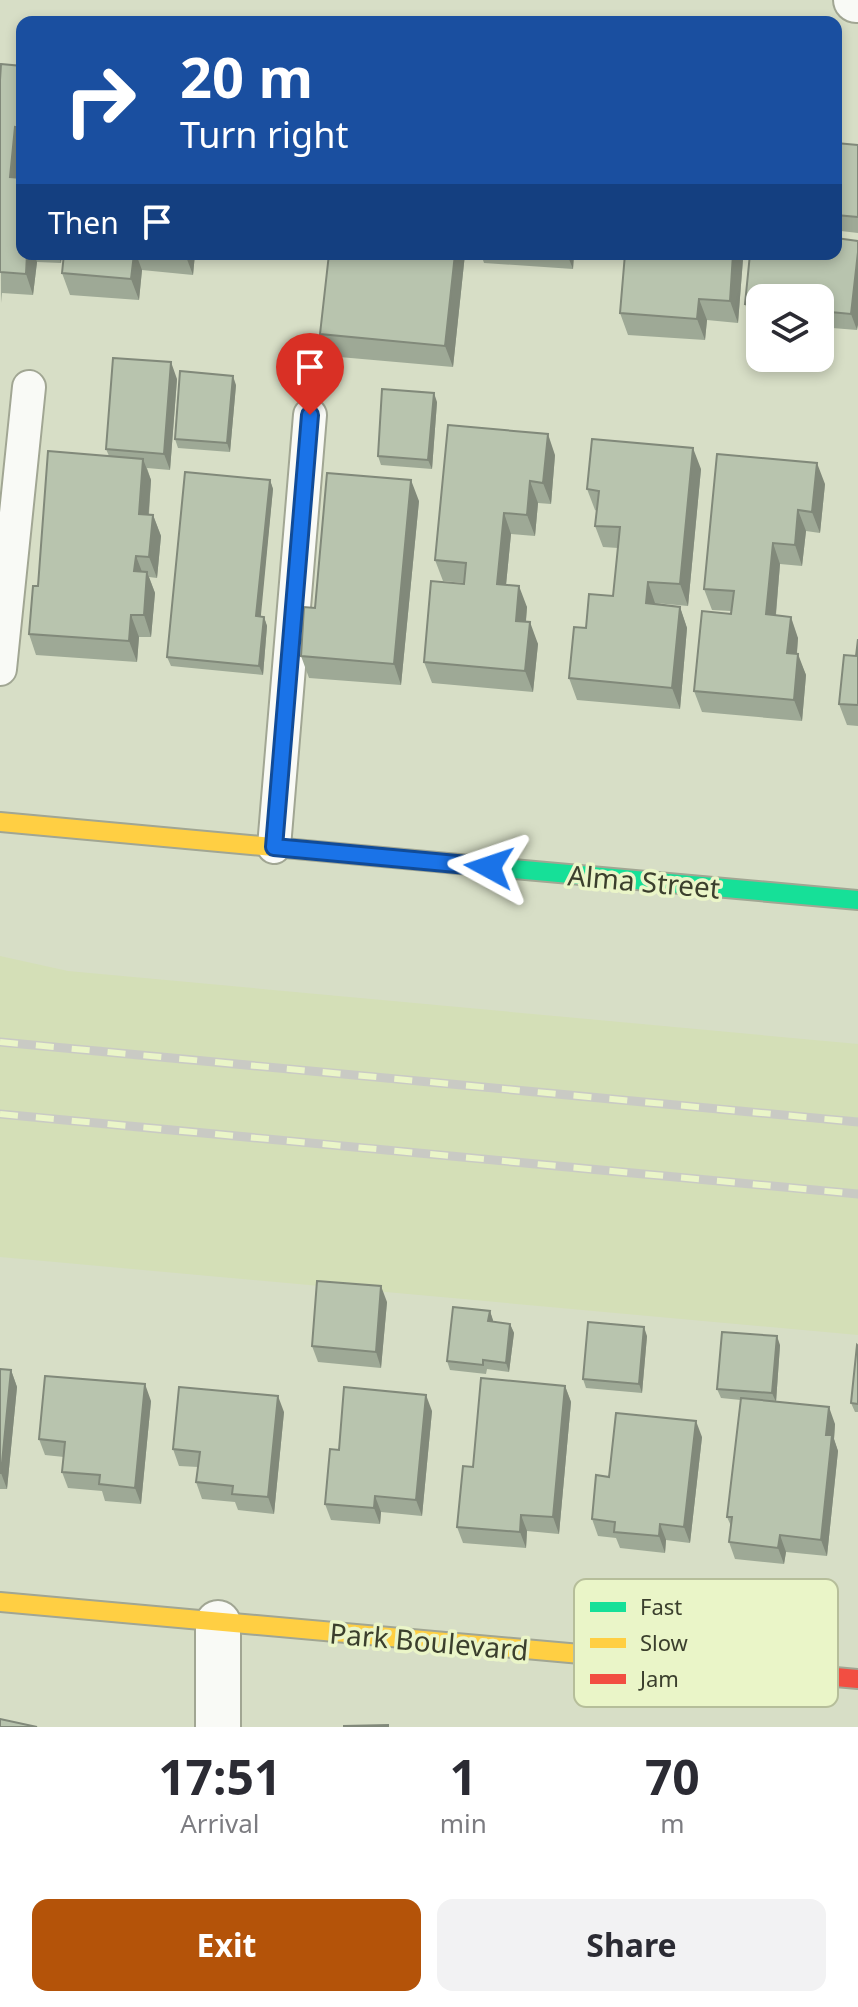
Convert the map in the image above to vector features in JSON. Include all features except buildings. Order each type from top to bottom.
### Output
[{"type":"street","name":"Alma Street","points":[[0,822],[858,900]]},
{"type":"street","name":"Park Boulevard","points":[[0,1602],[574,1654]]},
{"type":"street","points":[[218,1623],[218,1727]]},
{"type":"street","name":"Park Boulevard","points":[[838,1677],[858,1679]]},
{"type":"lane","points":[[0,669],[29,387]]},
{"type":"lane","points":[[274,847],[310,415]]},
{"type":"shaded area","points":[[0,956],[68,971],[858,1044],[858,1335],[0,1257]]},
{"type":"railway","points":[[0,1042],[858,1122]]},
{"type":"railway","points":[[0,1114],[858,1194]]},
{"type":"traffic: fast","points":[[470,865],[858,900]]},
{"type":"traffic: slow","points":[[0,822],[470,865]]},
{"type":"traffic: slow","points":[[0,1602],[574,1653]]},
{"type":"traffic: jam","points":[[838,1677],[858,1679]]},
{"type":"route","points":[[310,415],[274,847],[489,867]]}]
